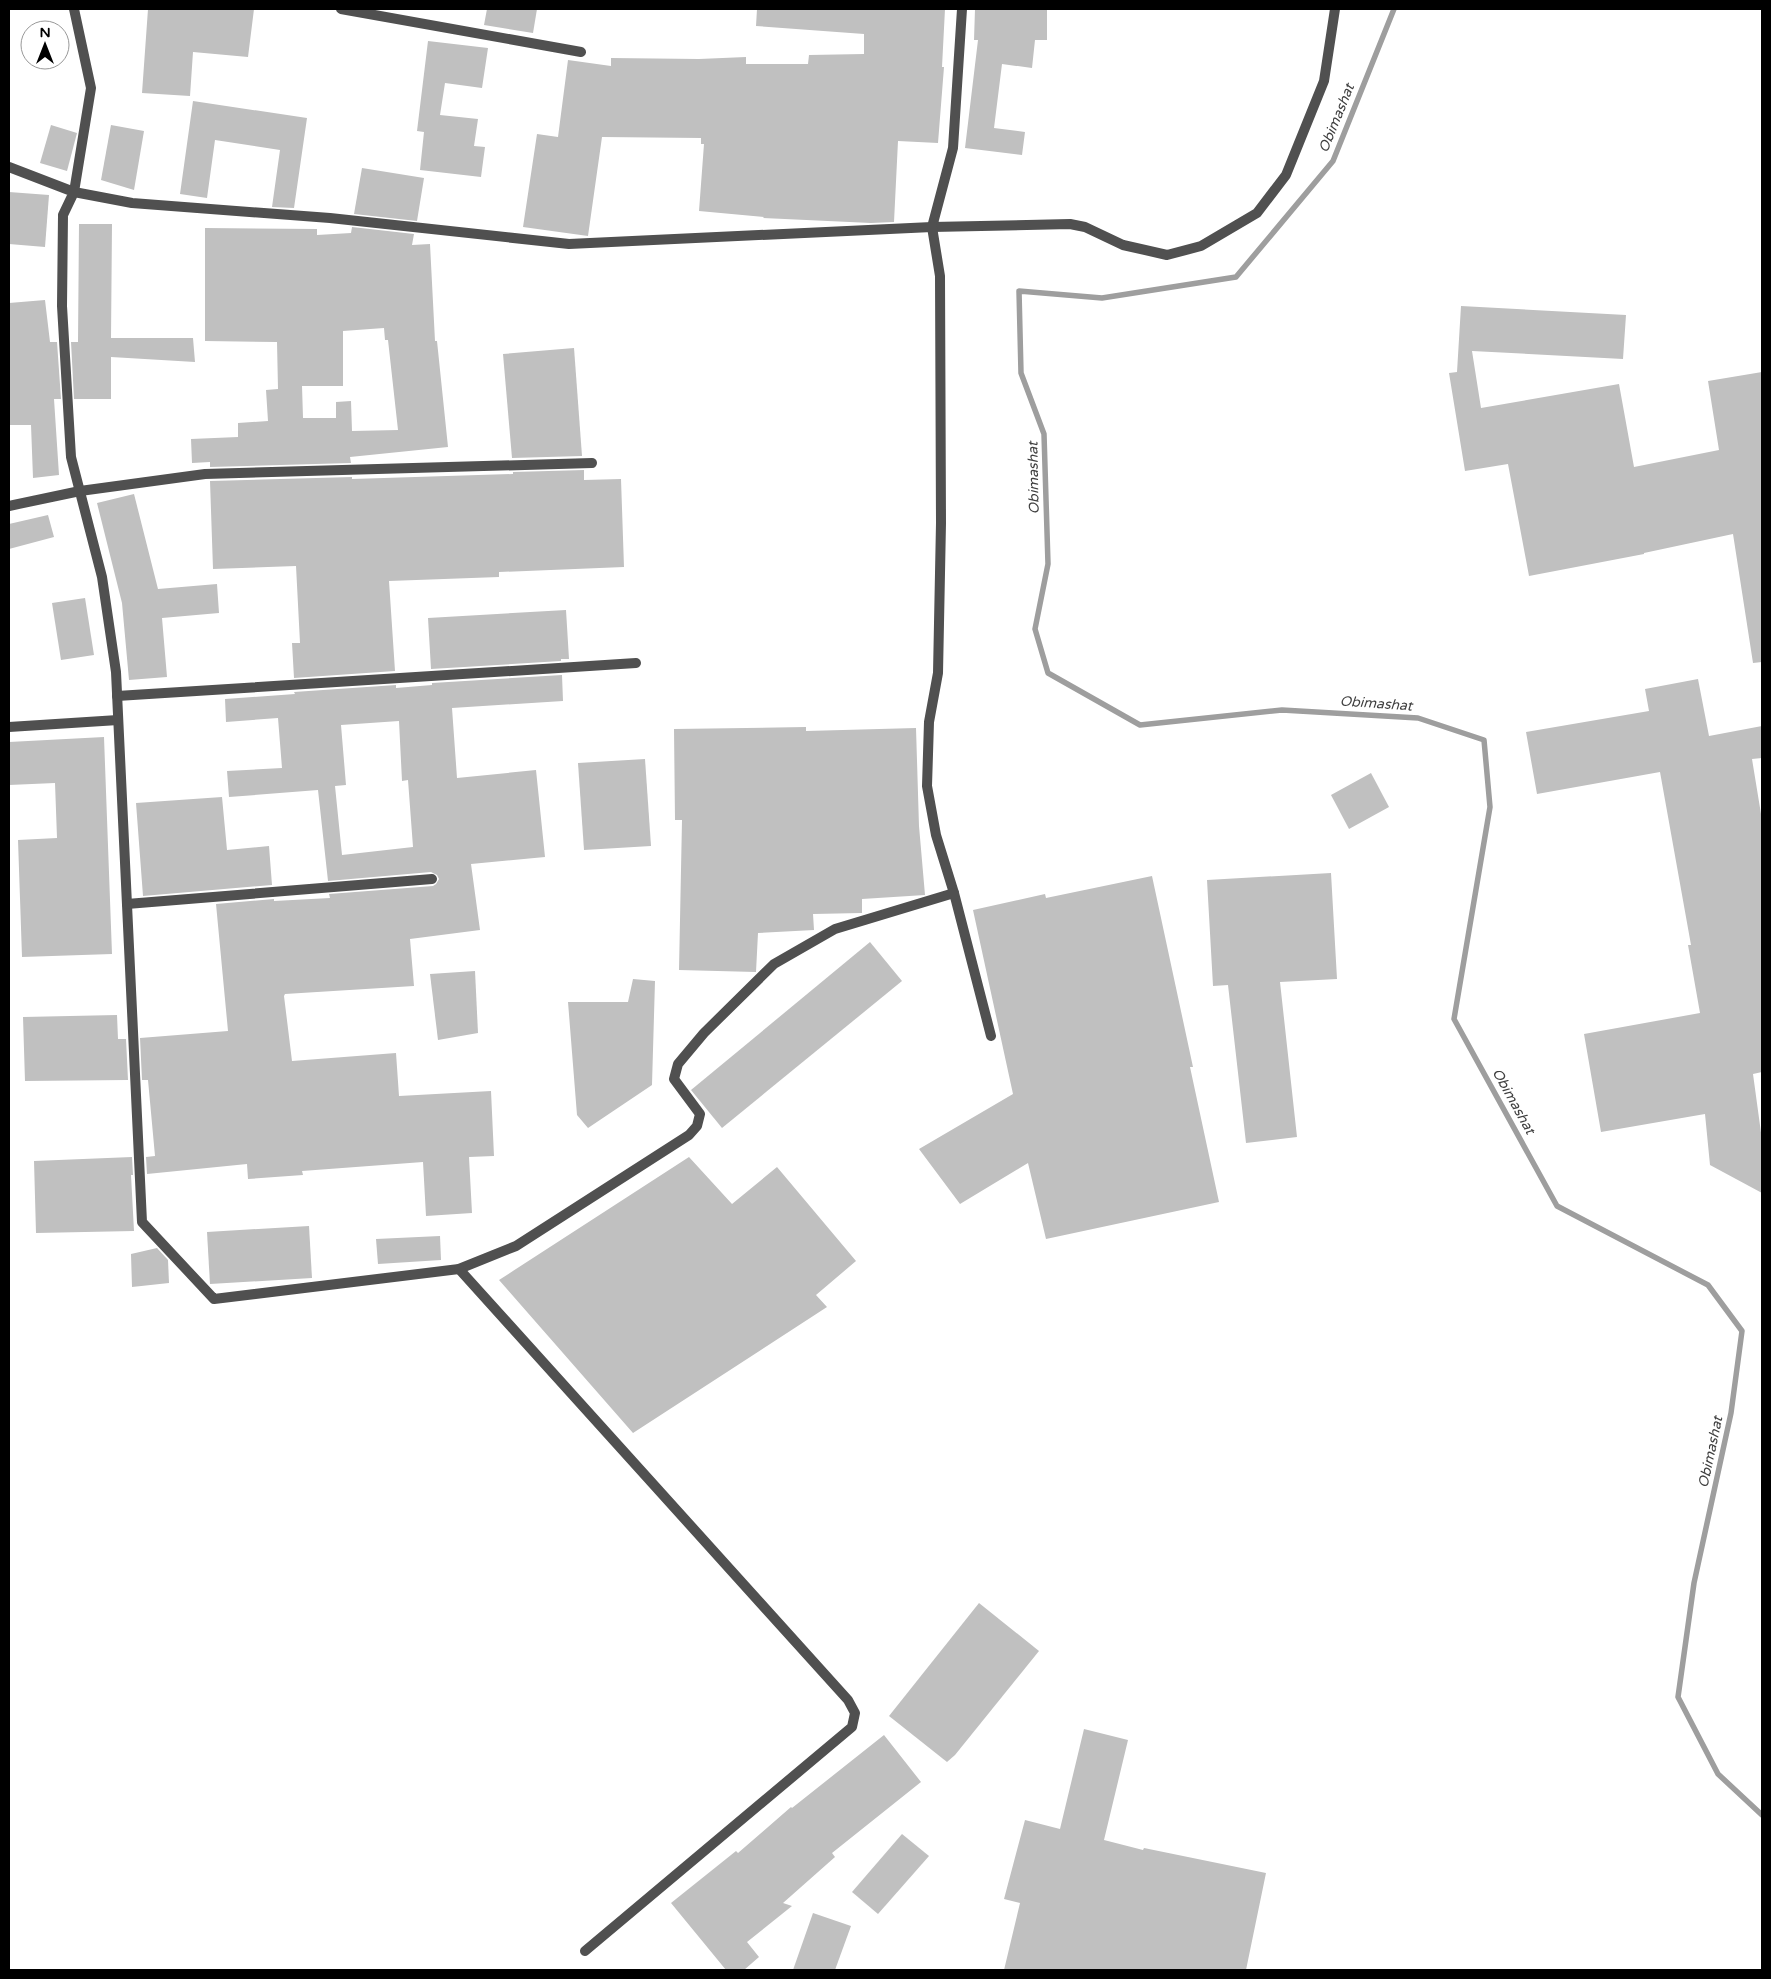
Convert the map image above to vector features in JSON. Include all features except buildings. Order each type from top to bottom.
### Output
[{"type":"street","points":[[74,9],[91,88],[74,192],[63,215],[62,306],[71,456],[102,578],[116,672],[142,1222],[214,1299],[459,1269],[516,1246],[689,1135],[698,1126],[700,1114],[674,1078],[678,1064],[704,1033],[774,964],[835,929],[954,893]]},
{"type":"street","points":[[341,9],[581,52]]},
{"type":"street","points":[[962,9],[953,148],[932,227],[940,276],[940,523],[938,673],[929,722],[927,786],[936,835],[954,893],[991,1036]]},
{"type":"street","points":[[9,167],[74,192],[132,203],[330,218],[569,244],[932,227],[1070,224],[1085,227],[1123,245],[1168,255],[1201,246],[1257,213],[1286,174],[1324,81],[1335,9]]},
{"type":"street","points":[[9,506],[80,491],[205,474],[592,463]]},
{"type":"street","points":[[118,696],[636,663]]},
{"type":"street","points":[[9,726],[118,720]]},
{"type":"street","points":[[127,904],[432,879]]},
{"type":"street","points":[[459,1269],[842,1692],[855,1713],[852,1726],[585,1950]]},
{"type":"waterway","name":"Obimashat","points":[[1394,9],[1333,161],[1236,277],[1102,298],[1019,291],[1021,373],[1044,434],[1048,564],[1035,629],[1048,673],[1140,725],[1282,710],[1418,718],[1484,740],[1490,807],[1454,1019],[1557,1206],[1708,1285],[1742,1331],[1731,1413],[1694,1583],[1678,1697],[1718,1774],[1762,1815]]}]
